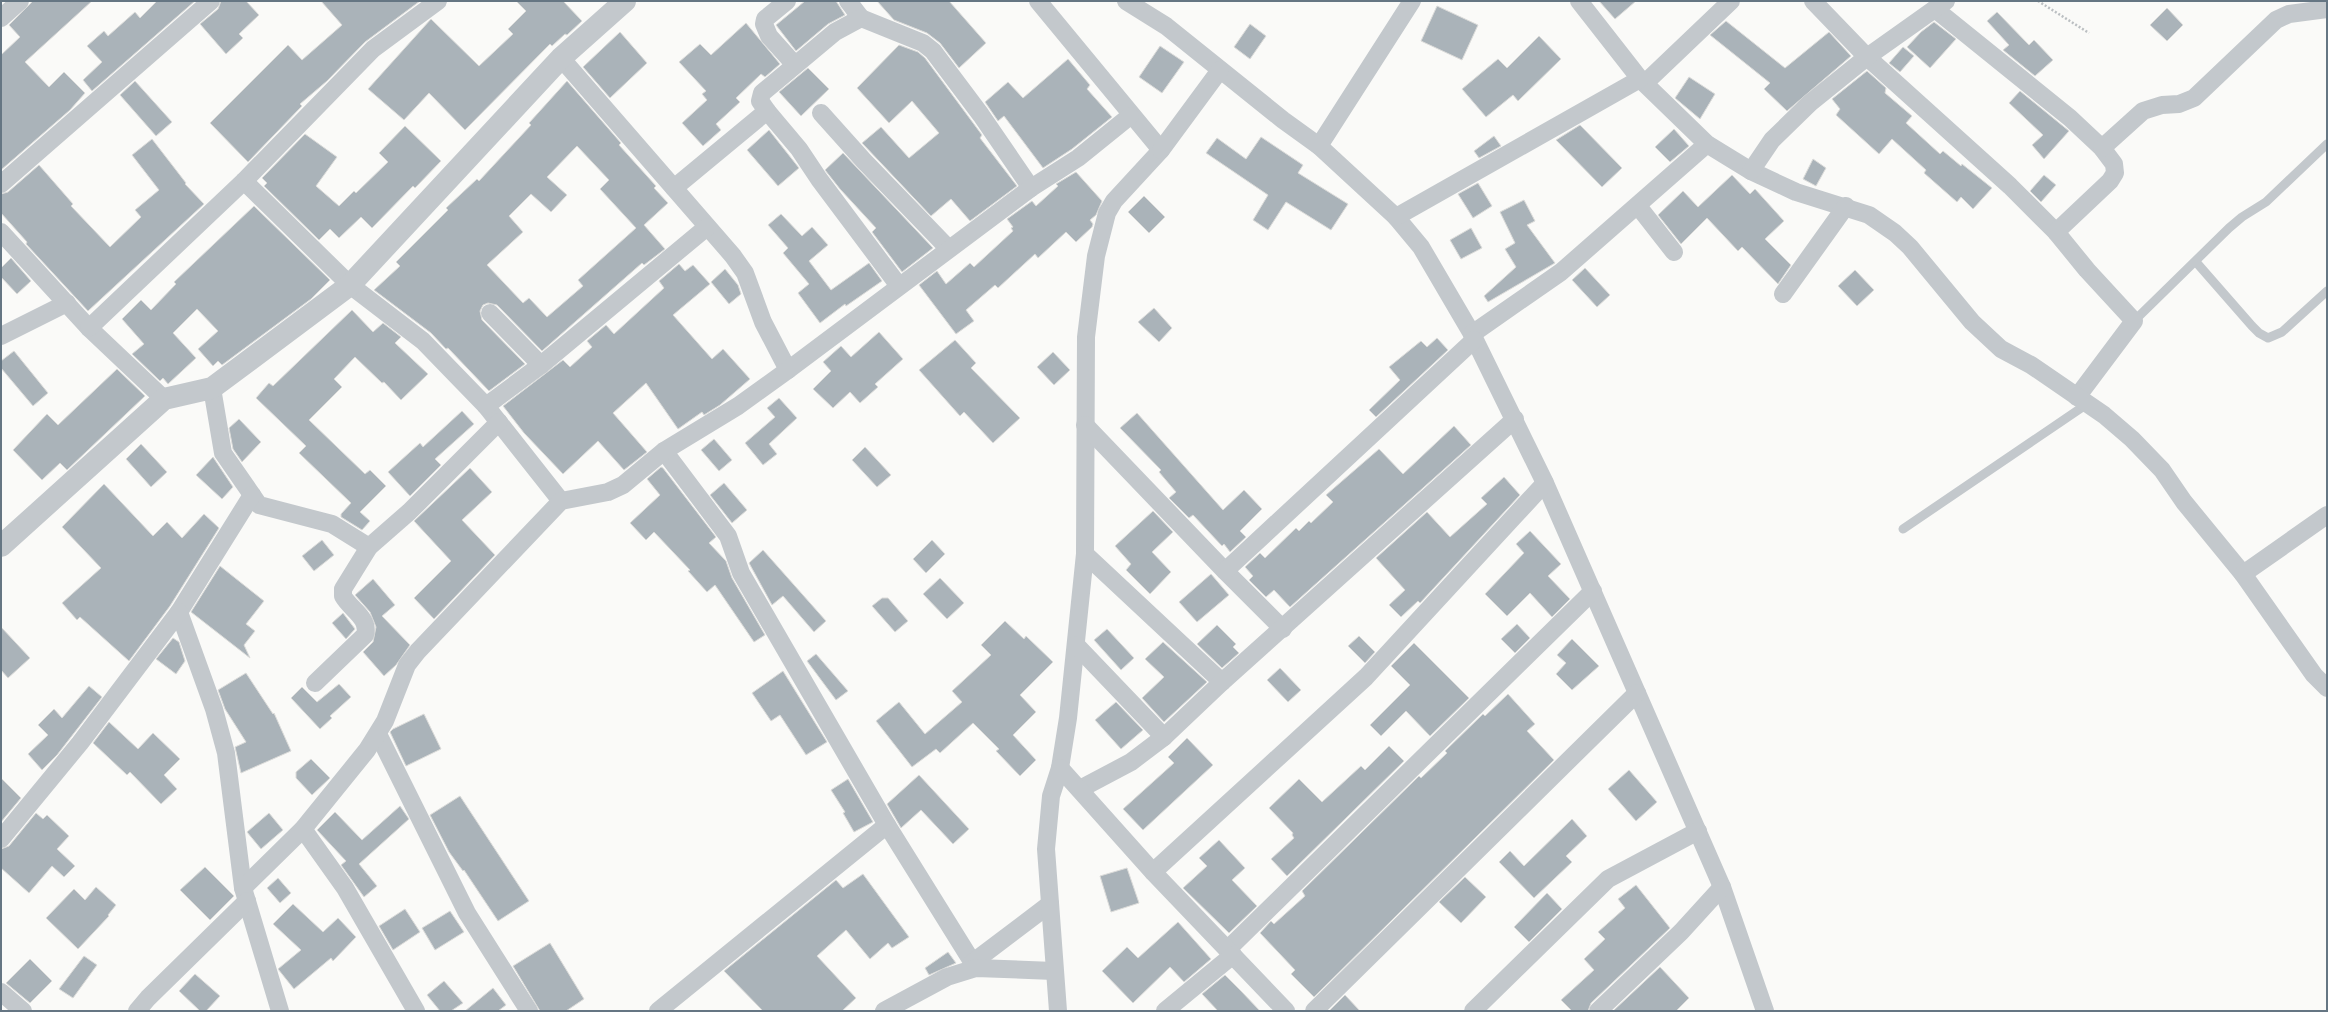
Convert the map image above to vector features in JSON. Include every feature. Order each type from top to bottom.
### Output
[{"type":"street","points":[[1,18],[20,1]]},
{"type":"street","points":[[1,184],[211,1]]},
{"type":"street","points":[[89,328],[244,181],[373,50],[438,1]]},
{"type":"street","points":[[1,546],[164,399],[212,388],[350,285],[561,58],[626,1]]},
{"type":"street","points":[[787,1],[765,19],[764,24],[769,36],[795,65]]},
{"type":"street","points":[[848,1],[861,18],[923,42],[933,52],[981,115],[1030,188]]},
{"type":"street","points":[[1038,1],[1130,116],[1161,150]]},
{"type":"street","points":[[1126,1],[1166,26],[1220,70],[1319,146],[1396,217],[1422,247],[1473,337],[1515,419],[1545,483],[1722,887],[1765,1011]]},
{"type":"street","points":[[1319,146],[1412,1]]},
{"type":"street","points":[[1579,1],[1642,81],[1707,144],[1751,170],[1796,192],[1846,206],[1869,215],[1895,233],[1910,247],[1972,322],[2001,349],[2031,365],[2104,415],[2132,439],[2162,470],[2184,502],[2244,574],[2314,675],[2327,688]]},
{"type":"street","points":[[1396,217],[1642,81],[1731,1]]},
{"type":"street","points":[[1813,1],[1867,57],[2010,186],[2056,232],[2087,270],[2134,321],[2082,400]]},
{"type":"street","points":[[1751,170],[1783,128],[1867,57],[1940,5],[2070,118],[2102,148],[2114,164],[2115,173],[2110,181],[2056,232]]},
{"type":"street","points":[[2102,148],[2143,111],[2162,105],[2179,104],[2194,98],[2276,20],[2289,14],[2327,9]]},
{"type":"street","points":[[861,18],[835,32],[762,93],[760,101],[799,149],[819,179],[899,286]]},
{"type":"street","points":[[561,58],[746,273],[763,322],[788,370]]},
{"type":"street","points":[[1058,1011],[1046,848],[1047,823],[1051,796],[1060,768],[1068,718],[1085,554],[1086,337],[1090,287],[1103,226],[1107,213],[1114,201],[1161,150],[1220,70]]},
{"type":"street","points":[[674,188],[767,111]]},
{"type":"street","points":[[821,113],[864,162],[948,248]]},
{"type":"street","points":[[137,1011],[303,829],[378,734],[407,665],[561,501],[608,492],[623,485],[664,451],[738,406],[788,370],[948,248],[1030,188],[1078,158],[1130,116]]},
{"type":"street","points":[[1225,571],[1473,337],[1561,272],[1707,144]]},
{"type":"street","points":[[244,181],[350,285],[423,341],[486,406],[561,501]]},
{"type":"street","points":[[1638,206],[1674,252]]},
{"type":"street","points":[[1783,294],[1846,206]]},
{"type":"street","points":[[486,406],[541,365],[707,227]]},
{"type":"street","points":[[1,232],[89,328],[164,399]]},
{"type":"street","points":[[1,336],[67,303]]},
{"type":"street","points":[[490,313],[541,365]]},
{"type":"street","points":[[212,388],[223,453],[259,505],[332,524],[369,547]]},
{"type":"street","points":[[1080,789],[1131,762],[1164,737],[1222,682],[1515,419]]},
{"type":"street","points":[[315,683],[365,635],[367,628],[365,622],[342,596],[343,589],[369,547],[409,512],[499,422]]},
{"type":"street","points":[[1085,425],[1225,571],[1283,628]]},
{"type":"street","points":[[664,451],[728,536],[741,573],[887,825],[974,966]]},
{"type":"street","points":[[1153,872],[1366,677],[1545,483]]},
{"type":"street","points":[[1,838],[80,743],[179,612],[252,495]]},
{"type":"street","points":[[2244,574],[2327,515]]},
{"type":"street","points":[[1085,554],[1222,682]]},
{"type":"street","points":[[1165,1011],[1230,952],[1593,591]]},
{"type":"street","points":[[179,612],[214,709],[226,753],[245,894],[280,1011]]},
{"type":"street","points":[[1076,646],[1164,737]]},
{"type":"street","points":[[1314,1011],[1637,693]]},
{"type":"street","points":[[378,734],[467,913],[529,1011]]},
{"type":"street","points":[[1060,768],[1153,872],[1286,1011]]},
{"type":"street","points":[[658,1011],[887,825]]},
{"type":"street","points":[[303,829],[345,888],[416,1011]]},
{"type":"street","points":[[1473,1011],[1608,879],[1698,831]]},
{"type":"street","points":[[1598,1011],[1681,932],[1722,887]]},
{"type":"street","points":[[884,1011],[946,977],[974,966],[1050,904]]},
{"type":"street","points":[[974,966],[1054,971]]},
{"type":"street","points":[[1,992],[23,1011]]},
{"type":"lane","points":[[2134,321],[2196,262],[2229,228],[2242,217],[2266,202],[2327,144]]},
{"type":"lane","points":[[2196,262],[2252,326],[2259,333],[2268,338],[2282,332],[2327,291]]},
{"type":"lane","points":[[1903,529],[2082,400]]},
{"type":"path","points":[[2038,1],[2089,32]]},
{"type":"building","points":[[33,1],[92,1],[25,62],[49,87],[64,72],[85,93],[70,110],[1,170],[1,55],[20,37],[9,25]]},
{"type":"building","points":[[157,1],[195,1],[92,91],[83,80],[102,62],[87,46],[104,31],[108,36],[135,12],[140,18]]},
{"type":"building","points":[[221,1],[246,1],[259,15],[239,34],[243,38],[226,54],[200,24],[218,9]]},
{"type":"building","points":[[321,1],[420,1],[365,42],[327,81],[300,104],[302,106],[248,162],[210,123],[288,45],[302,60],[342,25]]},
{"type":"building","points":[[516,1],[563,1],[582,21],[552,46],[550,44],[465,130],[429,93],[404,120],[368,89],[431,19],[479,66],[513,34],[508,29],[526,11]]},
{"type":"building","points":[[805,1],[836,1],[845,15],[828,24],[796,51],[776,25]]},
{"type":"building","points":[[877,1],[949,1],[986,43],[959,68],[940,43],[927,33],[894,20]]},
{"type":"building","points":[[1599,1],[1636,1],[1615,19]]},
{"type":"building","points":[[1437,6],[1478,25],[1462,60],[1421,41]]},
{"type":"building","points":[[2167,8],[2183,25],[2167,41],[2150,25]]},
{"type":"building","points":[[1997,12],[2029,45],[2034,40],[2053,60],[2035,76],[2003,50],[2009,45],[1987,21]]},
{"type":"building","points":[[1726,21],[1785,68],[1829,32],[1851,56],[1787,111],[1764,89],[1770,83],[1710,35]]},
{"type":"building","points":[[1934,22],[1956,39],[1930,68],[1907,47],[1921,32]]},
{"type":"building","points":[[746,23],[780,64],[765,77],[761,74],[736,98],[740,102],[716,124],[721,130],[703,146],[682,123],[707,100],[702,94],[706,91],[679,62],[700,44],[711,55]]},
{"type":"building","points":[[1250,24],[1266,36],[1250,59],[1234,47]]},
{"type":"building","points":[[620,32],[647,63],[610,98],[583,67]]},
{"type":"building","points":[[1539,36],[1561,59],[1518,101],[1513,95],[1486,117],[1462,89],[1498,59],[1507,68]]},
{"type":"building","points":[[899,45],[918,52],[925,58],[982,135],[980,138],[1017,186],[970,221],[951,199],[931,216],[862,143],[881,127],[909,158],[939,133],[912,101],[889,123],[857,88]]},
{"type":"building","points":[[1160,46],[1184,62],[1162,93],[1139,77]]},
{"type":"building","points":[[1903,47],[1914,56],[1900,72],[1889,63]]},
{"type":"building","points":[[1068,59],[1090,85],[1087,89],[1112,117],[1072,149],[1043,168],[1004,116],[998,121],[985,102],[1008,82],[1023,98]]},
{"type":"building","points":[[808,68],[829,89],[801,116],[779,92]]},
{"type":"building","points":[[1867,71],[1886,88],[1885,93],[1912,116],[1906,123],[1940,154],[1943,151],[1992,188],[1973,209],[1961,197],[1957,202],[1924,173],[1926,170],[1892,139],[1879,154],[1836,115],[1840,109],[1832,99]]},
{"type":"building","points":[[1689,77],[1715,94],[1700,119],[1675,98]]},
{"type":"building","points":[[135,81],[172,122],[156,136],[120,95]]},
{"type":"building","points":[[567,81],[621,143],[619,145],[656,186],[654,188],[668,203],[644,225],[665,249],[644,265],[642,263],[542,351],[497,305],[488,303],[483,305],[480,311],[482,320],[525,364],[489,391],[448,348],[446,349],[431,333],[374,290],[400,266],[396,262],[448,210],[446,208],[477,179],[479,181],[531,125],[529,123]],"holes":[[[577,146],[609,180],[600,189],[636,228],[578,280],[583,286],[547,317],[529,298],[523,303],[487,265],[523,232],[509,216],[531,194],[551,212],[567,195],[547,177]]]},
{"type":"building","points":[[2020,91],[2069,131],[2044,159],[2032,145],[2043,135],[2009,103]]},
{"type":"building","points":[[1580,125],[1622,168],[1602,187],[1556,140]]},
{"type":"building","points":[[405,126],[441,161],[415,188],[413,186],[372,228],[361,217],[339,238],[330,229],[319,240],[264,186],[267,183],[262,178],[305,134],[337,157],[316,186],[339,206],[354,191],[356,193],[388,162],[379,153]]},
{"type":"building","points":[[1674,129],[1689,146],[1670,162],[1655,147]]},
{"type":"building","points":[[769,130],[799,168],[778,186],[747,150]]},
{"type":"building","points":[[1494,136],[1501,146],[1479,158],[1474,151]]},
{"type":"building","points":[[1261,137],[1303,165],[1298,173],[1348,204],[1331,230],[1286,202],[1268,230],[1253,220],[1268,195],[1206,153],[1217,138],[1246,159]]},
{"type":"building","points":[[152,139],[186,183],[185,184],[204,204],[88,311],[26,244],[27,242],[1,213],[1,194],[8,192],[39,165],[73,204],[71,206],[110,247],[141,217],[135,210],[159,190],[132,155]]},
{"type":"building","points":[[843,153],[933,248],[902,272],[872,232],[876,228],[840,189],[825,170]]},
{"type":"building","points":[[1813,159],[1826,168],[1816,186],[1803,179]]},
{"type":"building","points":[[1076,172],[1102,201],[1096,215],[1090,220],[1093,224],[1092,227],[1076,242],[1066,232],[1038,258],[1035,254],[998,288],[995,285],[966,310],[974,321],[956,334],[919,285],[937,271],[946,284],[970,263],[974,267],[1013,231],[1011,228],[1013,227],[1007,219],[1032,201],[1036,206],[1058,186],[1056,184]]},
{"type":"building","points":[[1732,175],[1750,194],[1755,189],[1784,221],[1765,239],[1791,265],[1778,284],[1742,247],[1738,251],[1707,218],[1681,244],[1658,215],[1683,191],[1698,207]]},
{"type":"building","points":[[2044,175],[2056,185],[2041,202],[2030,191]]},
{"type":"building","points":[[1478,183],[1492,206],[1473,218],[1458,194]]},
{"type":"building","points":[[1144,196],[1165,217],[1149,233],[1128,212]]},
{"type":"building","points":[[1524,200],[1535,221],[1527,225],[1555,263],[1488,302],[1484,296],[1516,267],[1505,249],[1515,243],[1500,212]]},
{"type":"building","points":[[254,206],[330,280],[311,299],[222,365],[218,361],[213,366],[198,349],[218,331],[197,309],[173,333],[196,358],[168,384],[163,378],[160,381],[132,354],[144,344],[122,319],[141,300],[151,310],[176,284],[174,282]]},
{"type":"building","points":[[781,214],[802,236],[812,227],[828,245],[809,261],[831,290],[869,263],[882,281],[846,306],[845,304],[820,323],[798,293],[809,284],[783,253],[788,248],[768,225]]},
{"type":"building","points":[[1471,228],[1482,248],[1461,259],[1450,240]]},
{"type":"building","points":[[11,258],[31,281],[17,294],[1,277],[1,268]]},
{"type":"building","points":[[679,264],[685,271],[693,265],[710,284],[673,315],[712,359],[723,349],[750,379],[720,405],[704,415],[702,412],[678,429],[646,383],[613,413],[647,452],[624,470],[598,441],[563,474],[524,433],[503,406],[563,360],[570,367],[592,347],[587,341],[606,325],[614,334],[664,288],[659,281]]},
{"type":"building","points":[[1585,268],[1610,295],[1597,307],[1572,280]]},
{"type":"building","points":[[725,269],[738,285],[741,294],[729,304],[711,282]]},
{"type":"building","points":[[1855,270],[1874,290],[1857,306],[1838,286]]},
{"type":"building","points":[[1154,308],[1172,328],[1159,342],[1138,322]]},
{"type":"building","points":[[352,310],[373,332],[383,323],[401,337],[395,343],[428,374],[401,400],[384,382],[382,383],[355,357],[334,379],[342,387],[309,420],[365,474],[370,470],[386,486],[360,512],[370,521],[362,530],[341,517],[341,514],[351,503],[299,453],[306,446],[256,398],[269,383],[273,386]]},
{"type":"building","points":[[879,332],[903,359],[875,384],[878,387],[860,403],[850,392],[833,408],[813,389],[831,371],[823,362],[841,346],[851,357]]},
{"type":"building","points":[[1437,338],[1448,350],[1376,417],[1369,410],[1400,380],[1389,367],[1421,341],[1427,347]]},
{"type":"building","points":[[955,340],[976,363],[971,368],[1020,418],[993,443],[964,412],[960,416],[919,370]]},
{"type":"building","points":[[14,351],[48,393],[33,406],[1,368],[1,361]]},
{"type":"building","points":[[1053,352],[1070,370],[1054,385],[1037,367]]},
{"type":"building","points":[[117,369],[145,396],[67,470],[60,463],[42,480],[13,450],[47,414],[58,425]]},
{"type":"building","points":[[779,398],[797,418],[769,444],[777,454],[763,465],[745,443],[775,417],[767,408]]},
{"type":"building","points":[[462,411],[474,424],[435,459],[441,465],[410,496],[388,472],[420,443],[423,447]]},
{"type":"building","points":[[1137,413],[1223,510],[1244,490],[1262,509],[1240,531],[1246,537],[1230,552],[1224,544],[1222,546],[1193,515],[1189,518],[1169,498],[1176,492],[1159,472],[1161,470],[1120,428]]},
{"type":"building","points":[[239,419],[261,442],[242,462],[233,449],[229,428]]},
{"type":"building","points":[[1454,426],[1471,445],[1290,607],[1274,590],[1266,597],[1249,580],[1253,576],[1245,567],[1260,553],[1265,558],[1296,528],[1299,531],[1309,521],[1311,523],[1333,502],[1326,495],[1379,449],[1403,474]]},
{"type":"building","points":[[714,439],[732,460],[719,471],[701,450]]},
{"type":"building","points":[[141,444],[167,472],[151,487],[126,459]]},
{"type":"building","points":[[865,447],[891,475],[877,487],[852,460]]},
{"type":"building","points":[[213,457],[233,487],[222,499],[196,475]]},
{"type":"building","points":[[661,467],[716,537],[709,543],[726,561],[732,578],[765,635],[754,642],[715,585],[707,592],[688,571],[690,570],[654,532],[646,540],[630,523],[660,495],[647,479]]},
{"type":"building","points":[[470,468],[492,492],[462,520],[495,555],[434,619],[414,598],[451,561],[414,521]]},
{"type":"building","points":[[1504,477],[1520,495],[1420,603],[1418,601],[1401,617],[1389,605],[1405,590],[1376,558],[1427,512],[1450,537],[1487,504],[1481,498]]},
{"type":"building","points":[[724,483],[747,510],[732,523],[710,495]]},
{"type":"building","points":[[104,484],[153,536],[167,522],[182,538],[204,514],[219,528],[170,606],[129,661],[80,617],[77,620],[62,603],[101,568],[62,527]]},
{"type":"building","points":[[1153,511],[1173,532],[1152,552],[1171,572],[1150,594],[1126,570],[1131,564],[1115,546]]},
{"type":"building","points":[[1530,531],[1561,564],[1548,576],[1570,599],[1552,617],[1530,593],[1507,616],[1485,594],[1524,553],[1516,544]]},
{"type":"building","points":[[322,540],[334,555],[314,571],[302,556]]},
{"type":"building","points":[[932,540],[945,554],[926,573],[913,559]]},
{"type":"building","points":[[763,550],[826,621],[814,632],[783,596],[772,605],[749,563]]},
{"type":"building","points":[[220,566],[264,601],[246,624],[255,631],[244,645],[250,658],[191,612]]},
{"type":"building","points":[[1211,574],[1229,595],[1197,622],[1179,602]]},
{"type":"building","points":[[940,578],[964,603],[947,619],[923,594]]},
{"type":"building","points":[[373,579],[395,605],[382,616],[410,645],[396,665],[384,676],[363,652],[373,642],[376,627],[370,612],[355,595]]},
{"type":"building","points":[[882,598],[888,598],[908,621],[895,632],[872,606]]},
{"type":"building","points":[[343,613],[355,629],[346,639],[332,623]]},
{"type":"building","points":[[1005,621],[1024,639],[1026,636],[1053,662],[1020,695],[1036,712],[1013,735],[1036,760],[1020,776],[996,751],[999,749],[973,723],[940,753],[936,749],[912,767],[876,721],[899,702],[925,734],[962,702],[952,691],[991,655],[981,645]]},
{"type":"building","points":[[1517,624],[1530,638],[1515,653],[1501,639]]},
{"type":"building","points":[[1217,625],[1236,644],[1233,647],[1239,653],[1222,668],[1197,644]]},
{"type":"building","points":[[1,627],[30,658],[8,678],[1,670]]},
{"type":"building","points":[[1107,629],[1134,658],[1121,670],[1094,640]]},
{"type":"building","points":[[1359,636],[1375,652],[1365,663],[1348,646]]},
{"type":"building","points":[[173,638],[179,642],[185,661],[176,674],[156,659]]},
{"type":"building","points":[[1572,639],[1599,666],[1572,690],[1556,674],[1566,663],[1557,655]]},
{"type":"building","points":[[1163,642],[1207,682],[1164,722],[1142,698],[1164,677],[1145,659]]},
{"type":"building","points":[[1414,643],[1469,698],[1430,736],[1406,711],[1381,736],[1370,725],[1410,685],[1391,666]]},
{"type":"building","points":[[816,654],[848,691],[836,700],[807,661]]},
{"type":"building","points":[[1280,668],[1301,690],[1288,702],[1267,680]]},
{"type":"building","points":[[783,671],[827,742],[806,755],[780,715],[771,721],[752,693]]},
{"type":"building","points":[[246,673],[273,714],[274,713],[291,751],[241,773],[235,747],[246,742],[225,709],[218,690]]},
{"type":"building","points":[[339,684],[351,697],[330,716],[332,718],[320,729],[291,698],[302,687],[317,702]]},
{"type":"building","points":[[89,686],[102,697],[57,755],[42,770],[28,754],[48,735],[38,725],[54,709],[62,718]]},
{"type":"building","points":[[1508,694],[1535,724],[1527,731],[1554,760],[1314,997],[1291,974],[1295,970],[1260,933],[1271,921],[1274,924],[1305,896],[1302,891],[1419,776],[1421,778],[1447,753],[1445,751],[1483,714],[1485,716]]},
{"type":"building","points":[[1116,702],[1143,730],[1121,749],[1095,720]]},
{"type":"building","points":[[424,714],[441,749],[406,766],[390,732],[393,729]]},
{"type":"building","points":[[109,722],[138,749],[153,733],[180,759],[164,775],[177,789],[161,804],[130,772],[127,775],[93,743]]},
{"type":"building","points":[[1187,738],[1213,765],[1143,830],[1123,809],[1174,763],[1168,757]]},
{"type":"building","points":[[1389,746],[1404,761],[1287,876],[1271,859],[1294,838],[1292,835],[1293,833],[1269,808],[1299,779],[1322,802],[1361,766],[1365,770]]},
{"type":"building","points":[[311,759],[330,778],[312,795],[296,778],[296,772]]},
{"type":"building","points":[[1629,770],[1657,802],[1636,821],[1608,789]]},
{"type":"building","points":[[919,775],[969,829],[953,844],[921,810],[901,828],[887,804]]},
{"type":"building","points":[[1,778],[21,798],[1,822]]},
{"type":"building","points":[[848,779],[873,822],[854,832],[843,813],[845,812],[831,790]]},
{"type":"building","points":[[460,796],[529,901],[498,921],[464,870],[463,871],[449,852],[430,815]]},
{"type":"building","points":[[400,806],[409,819],[359,864],[377,886],[364,897],[341,865],[346,861],[317,830],[335,812],[362,840]]},
{"type":"building","points":[[36,813],[43,819],[47,815],[69,836],[57,849],[75,866],[64,877],[52,866],[29,893],[1,868],[1,849],[9,846]]},
{"type":"building","points":[[269,813],[283,830],[261,849],[247,832]]},
{"type":"building","points":[[1572,819],[1587,836],[1566,856],[1572,862],[1534,898],[1499,862],[1510,851],[1524,866]]},
{"type":"building","points":[[1219,840],[1245,868],[1232,880],[1257,906],[1229,933],[1183,888],[1207,866],[1199,858]]},
{"type":"building","points":[[205,867],[234,896],[210,920],[180,890]]},
{"type":"building","points":[[1127,868],[1139,903],[1111,912],[1100,876]]},
{"type":"building","points":[[863,874],[909,937],[892,948],[888,943],[870,959],[846,930],[817,956],[856,998],[842,1011],[763,1011],[724,971],[836,880],[843,888]]},
{"type":"building","points":[[1465,877],[1486,897],[1461,923],[1439,902]]},
{"type":"building","points":[[278,878],[291,893],[280,903],[267,888]]},
{"type":"building","points":[[1636,885],[1670,928],[1591,1003],[1588,1011],[1572,1011],[1561,1000],[1594,970],[1584,959],[1605,939],[1598,932],[1625,908],[1618,899]]},
{"type":"building","points":[[96,887],[116,905],[108,915],[109,916],[78,949],[46,918],[74,889],[85,900]]},
{"type":"building","points":[[1547,893],[1562,909],[1529,942],[1514,927]]},
{"type":"building","points":[[293,904],[323,932],[338,918],[356,937],[333,961],[331,958],[294,989],[278,969],[301,950],[273,924]]},
{"type":"building","points":[[405,909],[420,932],[393,950],[379,926]]},
{"type":"building","points":[[450,911],[464,932],[435,950],[422,928]]},
{"type":"building","points":[[1178,922],[1211,959],[1184,982],[1170,967],[1133,1003],[1102,971],[1127,947],[1138,958]]},
{"type":"building","points":[[550,943],[584,999],[566,1011],[540,1011],[513,966]]},
{"type":"building","points":[[948,952],[956,963],[929,975],[925,968]]},
{"type":"building","points":[[84,956],[97,965],[73,998],[59,989]]},
{"type":"building","points":[[30,959],[52,981],[30,1003],[6,983]]},
{"type":"building","points":[[1660,967],[1689,998],[1676,1011],[1613,1011]]},
{"type":"building","points":[[195,974],[220,996],[206,1011],[200,1011],[179,991]]},
{"type":"building","points":[[1225,975],[1260,1011],[1218,1011],[1202,994]]},
{"type":"building","points":[[444,981],[463,1003],[451,1011],[440,1011],[427,995]]},
{"type":"building","points":[[493,988],[506,1005],[498,1011],[465,1011]]},
{"type":"building","points":[[1345,995],[1360,1011],[1329,1011]]}]
